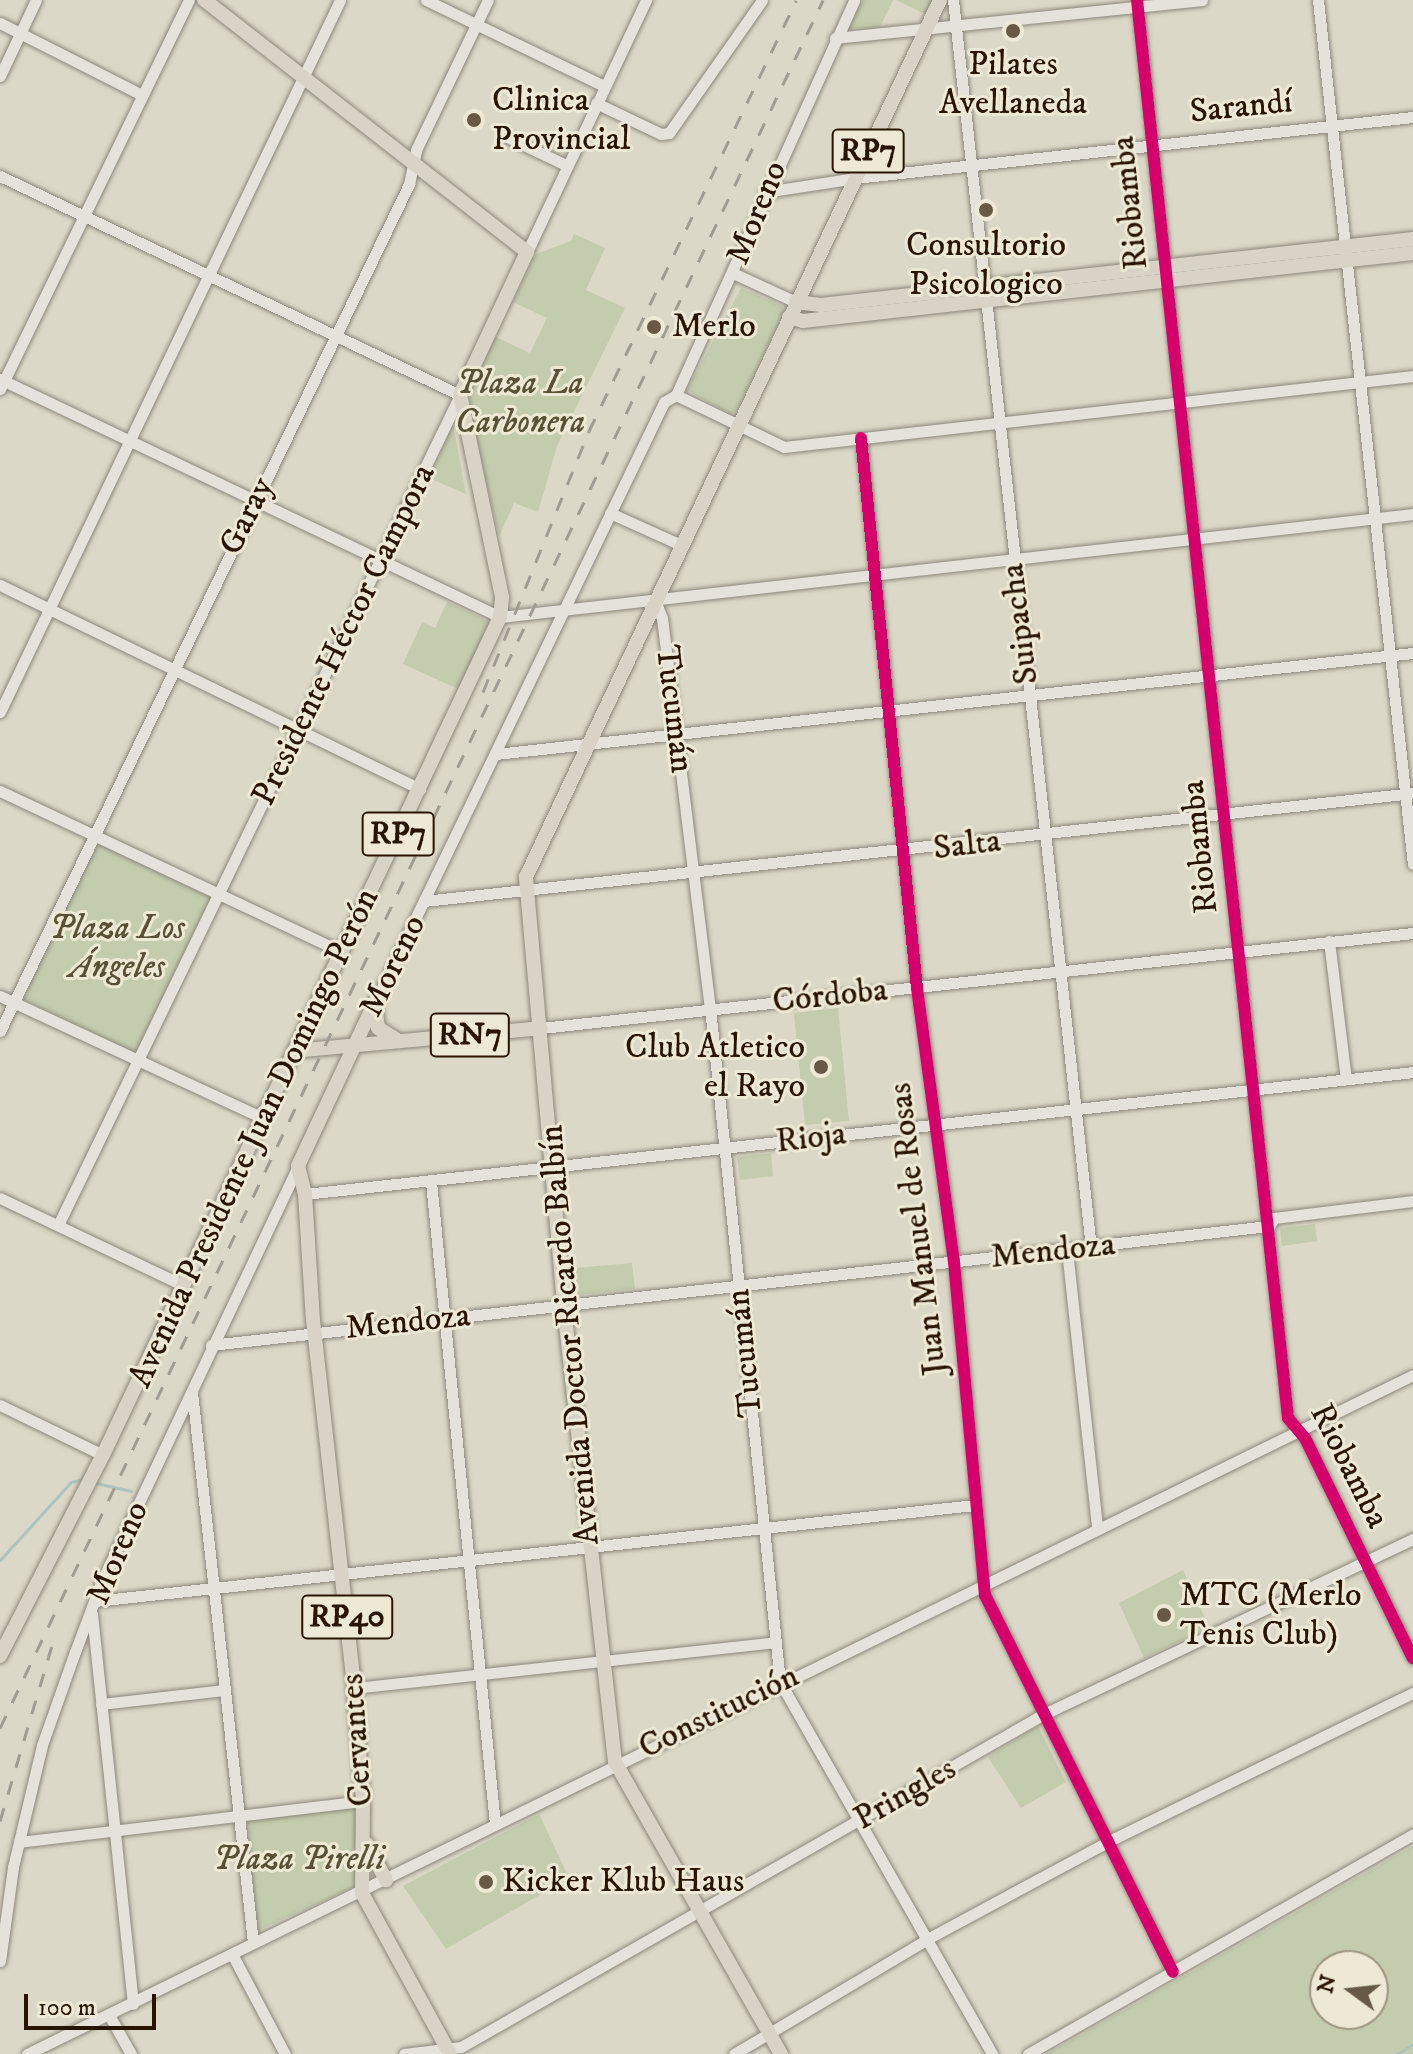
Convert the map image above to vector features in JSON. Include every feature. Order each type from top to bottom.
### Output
[{"type":"main road","points":[[204,0],[527,252]]},
{"type":"main road","name":"RP7","points":[[655,600],[940,0]]},
{"type":"main road","points":[[789,317],[803,321],[985,294],[1347,253],[1413,239]]},
{"type":"main road","name":"Presidente Héctor Campora","points":[[460,395],[527,252]]},
{"type":"main road","points":[[1347,253],[1413,253]]},
{"type":"main road","points":[[796,302],[821,305],[985,294]]},
{"type":"main road","points":[[460,395],[502,597],[500,617]]},
{"type":"main road","name":"Avenida Doctor Ricardo Balbín","points":[[655,600],[530,868],[526,891],[564,1304],[615,1762],[781,2054]]},
{"type":"main road","name":"Avenida Presidente Juan Domingo Perón","points":[[0,1656],[84,1496],[500,617]]},
{"type":"main road","points":[[376,1000],[378,1028],[399,1041]]},
{"type":"main road","name":"Moreno","points":[[298,1166],[376,1000]]},
{"type":"main road","name":"Córdoba","points":[[294,1051],[541,1028]]},
{"type":"main road","name":"Cervantes","points":[[298,1166],[305,1194],[315,1332],[354,1688],[363,1801],[362,1893],[448,2052]]},
{"type":"main road","points":[[363,1832],[375,1867],[386,1880]]},
{"type":"street","points":[[0,76],[36,0]]},
{"type":"street","points":[[189,0],[1,383],[500,617],[1013,562],[1413,514]]},
{"type":"street","points":[[0,712],[340,0]]},
{"type":"street","points":[[426,0],[604,86]]},
{"type":"street","name":"Garay","points":[[0,1031],[92,834],[409,184],[413,165],[488,0]]},
{"type":"street","name":"Presidente Héctor Campora","points":[[527,252],[646,0]]},
{"type":"street","points":[[596,103],[661,134],[669,133],[762,0]]},
{"type":"street","name":"Moreno","points":[[376,1000],[664,402],[676,395],[733,273],[733,260],[854,0]]},
{"type":"street","name":"Suipacha","points":[[953,0],[1042,836],[1091,1247]]},
{"type":"street","points":[[835,38],[926,31],[1137,4],[1202,0]]},
{"type":"street","points":[[1318,0],[1390,655],[1409,793],[1413,864]]},
{"type":"street","name":"Riobamba","points":[[1137,4],[1288,1418],[1367,1561],[1413,1658]]},
{"type":"street","points":[[0,23],[142,95]]},
{"type":"street","name":"Sarandí","points":[[765,192],[855,178],[1413,117]]},
{"type":"street","points":[[505,136],[566,165]]},
{"type":"street","points":[[0,176],[460,395]]},
{"type":"street","points":[[733,273],[796,302]]},
{"type":"street","points":[[676,395],[784,447],[1413,376]]},
{"type":"street","name":"Presidente Héctor Campora","points":[[58,1225],[460,395]]},
{"type":"street","name":"Juan Manuel de Rosas","points":[[861,438],[917,988],[954,1262],[984,1583],[1042,1715],[1109,1841],[1173,1972]]},
{"type":"street","points":[[610,513],[681,545]]},
{"type":"street","points":[[0,585],[420,789]]},
{"type":"street","name":"Tucumán","points":[[655,600],[662,618],[678,736],[710,1008],[780,1682],[929,1938],[992,2054]]},
{"type":"street","points":[[496,754],[1029,699],[1413,653]]},
{"type":"street","points":[[0,791],[342,952]]},
{"type":"street","name":"Salta","points":[[424,901],[903,852],[1409,793]]},
{"type":"street","name":"Córdoba","points":[[541,1028],[1413,933]]},
{"type":"street","points":[[1329,941],[1346,1079]]},
{"type":"street","points":[[0,996],[263,1118]]},
{"type":"street","name":"Rioja","points":[[305,1194],[554,1170],[936,1123],[1413,1072]]},
{"type":"street","name":"Moreno","points":[[0,1961],[19,1842],[42,1745],[95,1601],[211,1345],[298,1166]]},
{"type":"street","points":[[431,1182],[440,1318],[495,1824]]},
{"type":"street","points":[[0,1198],[182,1285]]},
{"type":"street","name":"Mendoza","points":[[211,1345],[1269,1226],[1274,1218],[1413,1201]]},
{"type":"street","points":[[1067,1250],[1097,1526]]},
{"type":"street","name":"Constitución","points":[[27,2054],[362,1893],[615,1762],[1413,1375]]},
{"type":"street","points":[[192,1392],[253,1943]]},
{"type":"street","points":[[0,1405],[103,1455]]},
{"type":"street","points":[[95,1601],[762,1525],[975,1505]]},
{"type":"street","name":"Pringles","points":[[404,2054],[448,2052],[461,2047],[701,1913],[1042,1715],[1413,1539]]},
{"type":"street","points":[[92,1614],[133,2004]]},
{"type":"street","points":[[354,1688],[776,1642]]},
{"type":"street","points":[[101,1704],[223,1690]]},
{"type":"street","points":[[734,2054],[929,1938],[1109,1841],[1413,1693]]},
{"type":"street","points":[[19,1842],[363,1801]]},
{"type":"street","points":[[1028,2054],[1413,1834]]},
{"type":"street","points":[[232,1954],[285,2054]]},
{"type":"street","points":[[109,2015],[131,2054]]},
{"type":"green space","points":[[861,0],[893,0],[879,29],[849,28]]},
{"type":"green space","points":[[896,0],[932,0],[925,14]]},
{"type":"green space","name":"Plaza La Carbonera","points":[[574,234],[605,248],[586,290],[625,308],[557,446],[538,512],[514,503],[499,537],[469,407],[471,387],[496,337],[530,353],[547,318],[513,302],[536,254],[571,241]]},
{"type":"green space","points":[[741,288],[783,306],[784,312],[736,412],[730,414],[687,390]]},
{"type":"green space","points":[[453,424],[466,494],[429,478]]},
{"type":"green space","points":[[447,602],[490,622],[458,689],[403,664],[422,622],[435,628]]},
{"type":"green space","name":"Plaza Los Ángeles","points":[[98,843],[211,897],[136,1053],[23,999]]},
{"type":"green space","name":"Club Atletico el Rayo","points":[[838,1008],[849,1121],[805,1125],[794,1013]]},
{"type":"green space","points":[[771,1153],[773,1176],[740,1180],[737,1157]]},
{"type":"green space","points":[[1315,1224],[1317,1241],[1282,1246],[1280,1228]]},
{"type":"green space","points":[[632,1263],[635,1289],[577,1295],[575,1268]]},
{"type":"green space","name":"MTC (Merlo Tenis Club)","points":[[1183,1570],[1209,1627],[1144,1658],[1119,1603]]},
{"type":"green space","points":[[1038,1726],[1066,1782],[1021,1808],[988,1757]]},
{"type":"green space","name":"Plaza Pirelli","points":[[357,1807],[354,1887],[257,1931],[248,1820]]},
{"type":"green space","name":"Kicker Klub Haus","points":[[539,1814],[569,1878],[446,1949],[403,1886]]},
{"type":"green space","points":[[1413,1846],[1413,2054],[1047,2054]]},
{"type":"waterway","points":[[0,1560],[71,1482],[85,1479]]},
{"type":"waterway","points":[[92,1482],[131,1491]]},
{"type":"waterway","points":[[1397,2054],[1413,2044]]},
{"type":"railway","points":[[483,692],[589,431],[796,0]]},
{"type":"railway","points":[[0,1728],[823,0]]},
{"type":"railway","points":[[0,1821],[55,1635]]},
{"type":"cycle path","points":[[1137,0],[1288,1418],[1305,1438],[1413,1658]]},
{"type":"cycle path","points":[[861,438],[917,988],[954,1262],[985,1595],[1173,1972]]},
{"type":"place","name":"Pilates Avellaneda","points":[[1013,31]]},
{"type":"place","name":"Clinica Provincial","points":[[474,120]]},
{"type":"place","name":"Consultorio Psicologico","points":[[986,210]]},
{"type":"place","name":"Merlo","points":[[654,327]]},
{"type":"place","name":"Club Atletico el Rayo","points":[[821,1067]]},
{"type":"place","name":"MTC (Merlo Tenis Club)","points":[[1164,1615]]},
{"type":"place","name":"Kicker Klub Haus","points":[[486,1882]]}]
